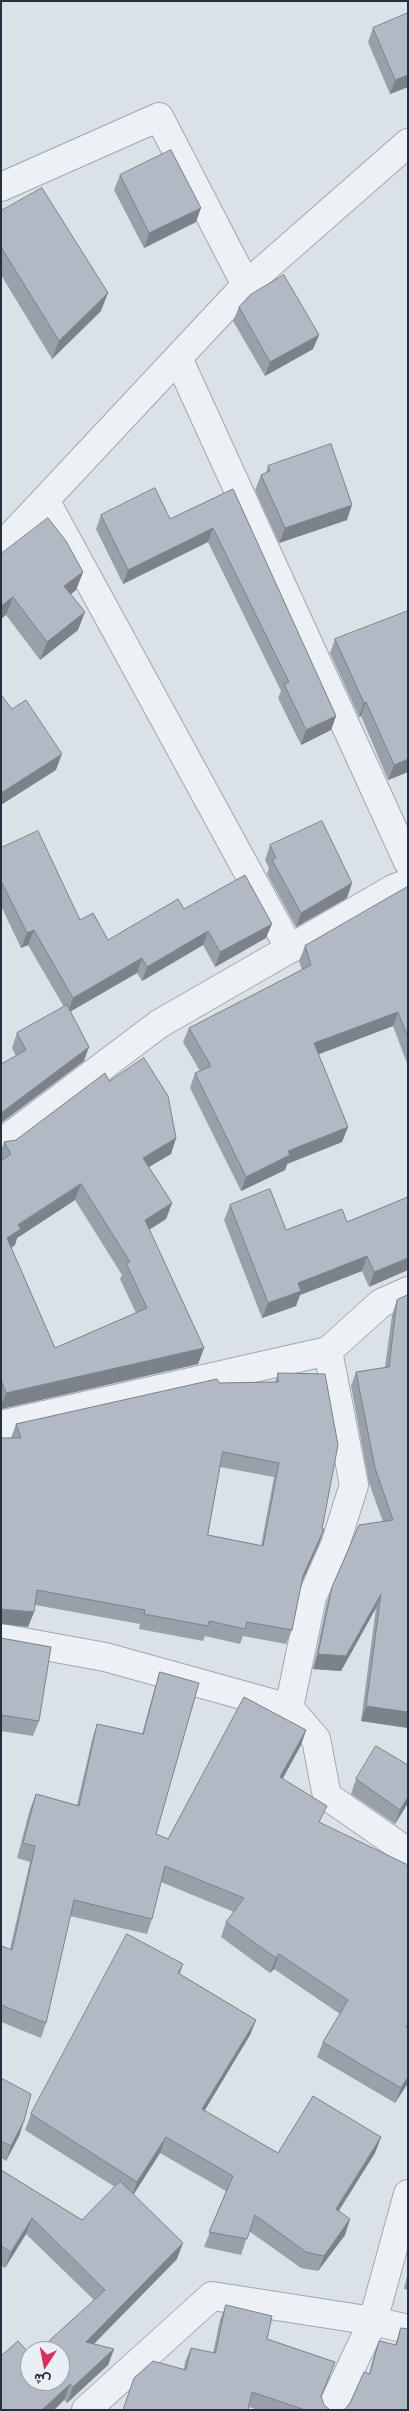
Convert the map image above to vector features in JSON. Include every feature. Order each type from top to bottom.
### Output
[{"type":"street","points":[[1,187],[159,117],[246,285]]},
{"type":"street","points":[[1,547],[246,285],[408,143]]},
{"type":"street","points":[[178,358],[408,862]]},
{"type":"street","points":[[45,500],[290,949]]},
{"type":"street","points":[[1,1143],[159,1024],[408,883]]},
{"type":"street","points":[[1,1425],[328,1351],[381,1303],[408,1291]]},
{"type":"street","points":[[289,1708],[312,1597],[335,1545],[354,1485],[328,1351]]},
{"type":"street","points":[[1,1638],[105,1657],[289,1708],[316,1739],[327,1796],[408,1852]]},
{"type":"street","points":[[330,2410],[373,2321],[408,2194]]},
{"type":"street","points":[[86,2410],[212,2296],[373,2321],[408,2329]]},
{"type":"building","points":[[408,13],[408,75],[395,80],[373,28]]},
{"type":"building","points":[[171,150],[201,208],[149,233],[120,175]]},
{"type":"building","points":[[42,188],[108,293],[59,341],[1,247],[1,211]]},
{"type":"building","points":[[284,275],[319,335],[270,362],[239,307],[250,295]]},
{"type":"building","points":[[331,444],[352,505],[285,528],[261,475],[270,471],[268,466]]},
{"type":"building","points":[[155,488],[170,519],[233,489],[336,716],[306,730],[284,684],[289,682],[213,528],[128,570],[101,515]]},
{"type":"building","points":[[48,518],[66,541],[83,572],[64,586],[85,612],[47,642],[13,597],[1,606],[1,554]]},
{"type":"building","points":[[408,611],[408,759],[394,765],[335,639]]},
{"type":"building","points":[[1,695],[12,709],[26,700],[62,754],[1,793]]},
{"type":"building","points":[[322,821],[352,883],[301,913],[272,860],[276,858],[270,845]]},
{"type":"building","points":[[38,831],[80,920],[93,913],[108,940],[178,899],[184,909],[245,875],[272,924],[220,952],[208,931],[147,967],[142,958],[73,998],[34,930],[27,933],[1,881],[1,848]]},
{"type":"building","points":[[407,887],[408,1038],[398,1012],[314,1043],[348,1127],[288,1151],[290,1155],[246,1177],[195,1073],[211,1066],[189,1028],[311,965],[305,946]]},
{"type":"building","points":[[67,1005],[89,1047],[1,1113],[1,1064],[26,1050],[17,1033]]},
{"type":"building","points":[[144,1058],[168,1096],[176,1138],[143,1158],[172,1203],[145,1220],[204,1348],[6,1393],[1,1380],[1,1161],[11,1154],[4,1142],[16,1140],[105,1073],[109,1081]],"holes":[[[81,1184],[130,1262],[126,1263],[147,1308],[55,1348],[7,1238],[21,1229],[18,1225]]]},
{"type":"building","points":[[270,1189],[286,1230],[342,1209],[347,1222],[408,1197],[408,1258],[374,1272],[367,1256],[298,1283],[301,1291],[268,1303],[230,1205]]},
{"type":"building","points":[[408,1295],[408,1712],[366,1706],[381,1594],[346,1656],[318,1654],[332,1587],[359,1525],[393,1520],[375,1468],[356,1372],[389,1367],[397,1300]]},
{"type":"building","points":[[278,1373],[325,1374],[338,1445],[322,1529],[324,1529],[303,1576],[292,1630],[247,1622],[245,1629],[209,1621],[208,1626],[144,1614],[145,1610],[37,1590],[34,1612],[1,1609],[1,1438],[21,1438],[16,1424],[217,1379],[219,1383],[278,1382]],"holes":[[[223,1452],[279,1463],[263,1546],[208,1535]]]},
{"type":"building","points":[[1,1638],[51,1647],[39,1721],[1,1715]]},
{"type":"building","points":[[160,1672],[199,1683],[156,1834],[168,1839],[244,1697],[306,1730],[280,1777],[327,1806],[319,1822],[408,1865],[408,2023],[406,2027],[408,2028],[408,2077],[401,2088],[323,2042],[348,2000],[279,1954],[276,1958],[226,1922],[244,1898],[165,1866],[152,1919],[74,1900],[46,2023],[1,2005],[1,1946],[12,1950],[35,1846],[23,1843],[36,1794],[79,1806],[97,1724],[143,1734]]},
{"type":"building","points":[[376,1746],[408,1765],[408,1797],[400,1810],[356,1779]]},
{"type":"building","points":[[127,1934],[183,1964],[178,1973],[256,2020],[202,2109],[278,2153],[313,2096],[381,2137],[336,2209],[350,2219],[324,2256],[306,2252],[255,2215],[247,2239],[209,2232],[233,2176],[166,2137],[137,2182],[31,2114]]},
{"type":"building","points":[[1,2078],[31,2094],[24,2121],[11,2146],[1,2141]]},
{"type":"building","points":[[1,2170],[82,2220],[120,2181],[183,2243],[86,2342],[114,2349],[73,2387],[70,2384],[70,2341],[49,2341],[105,2290],[32,2218],[11,2252],[1,2246]]},
{"type":"building","points":[[226,2305],[272,2316],[267,2339],[335,2362],[321,2396],[324,2405],[330,2410],[305,2410],[252,2392],[248,2410],[123,2410],[134,2378],[153,2361],[186,2370],[191,2348],[215,2353]]},
{"type":"building","points":[[401,2328],[408,2329],[408,2410],[341,2410],[345,2409],[350,2403],[364,2372],[370,2374],[379,2341],[396,2345]]},
{"type":"building","points":[[18,2341],[20,2343],[20,2391],[62,2391],[42,2410],[1,2409],[1,2356]]}]
